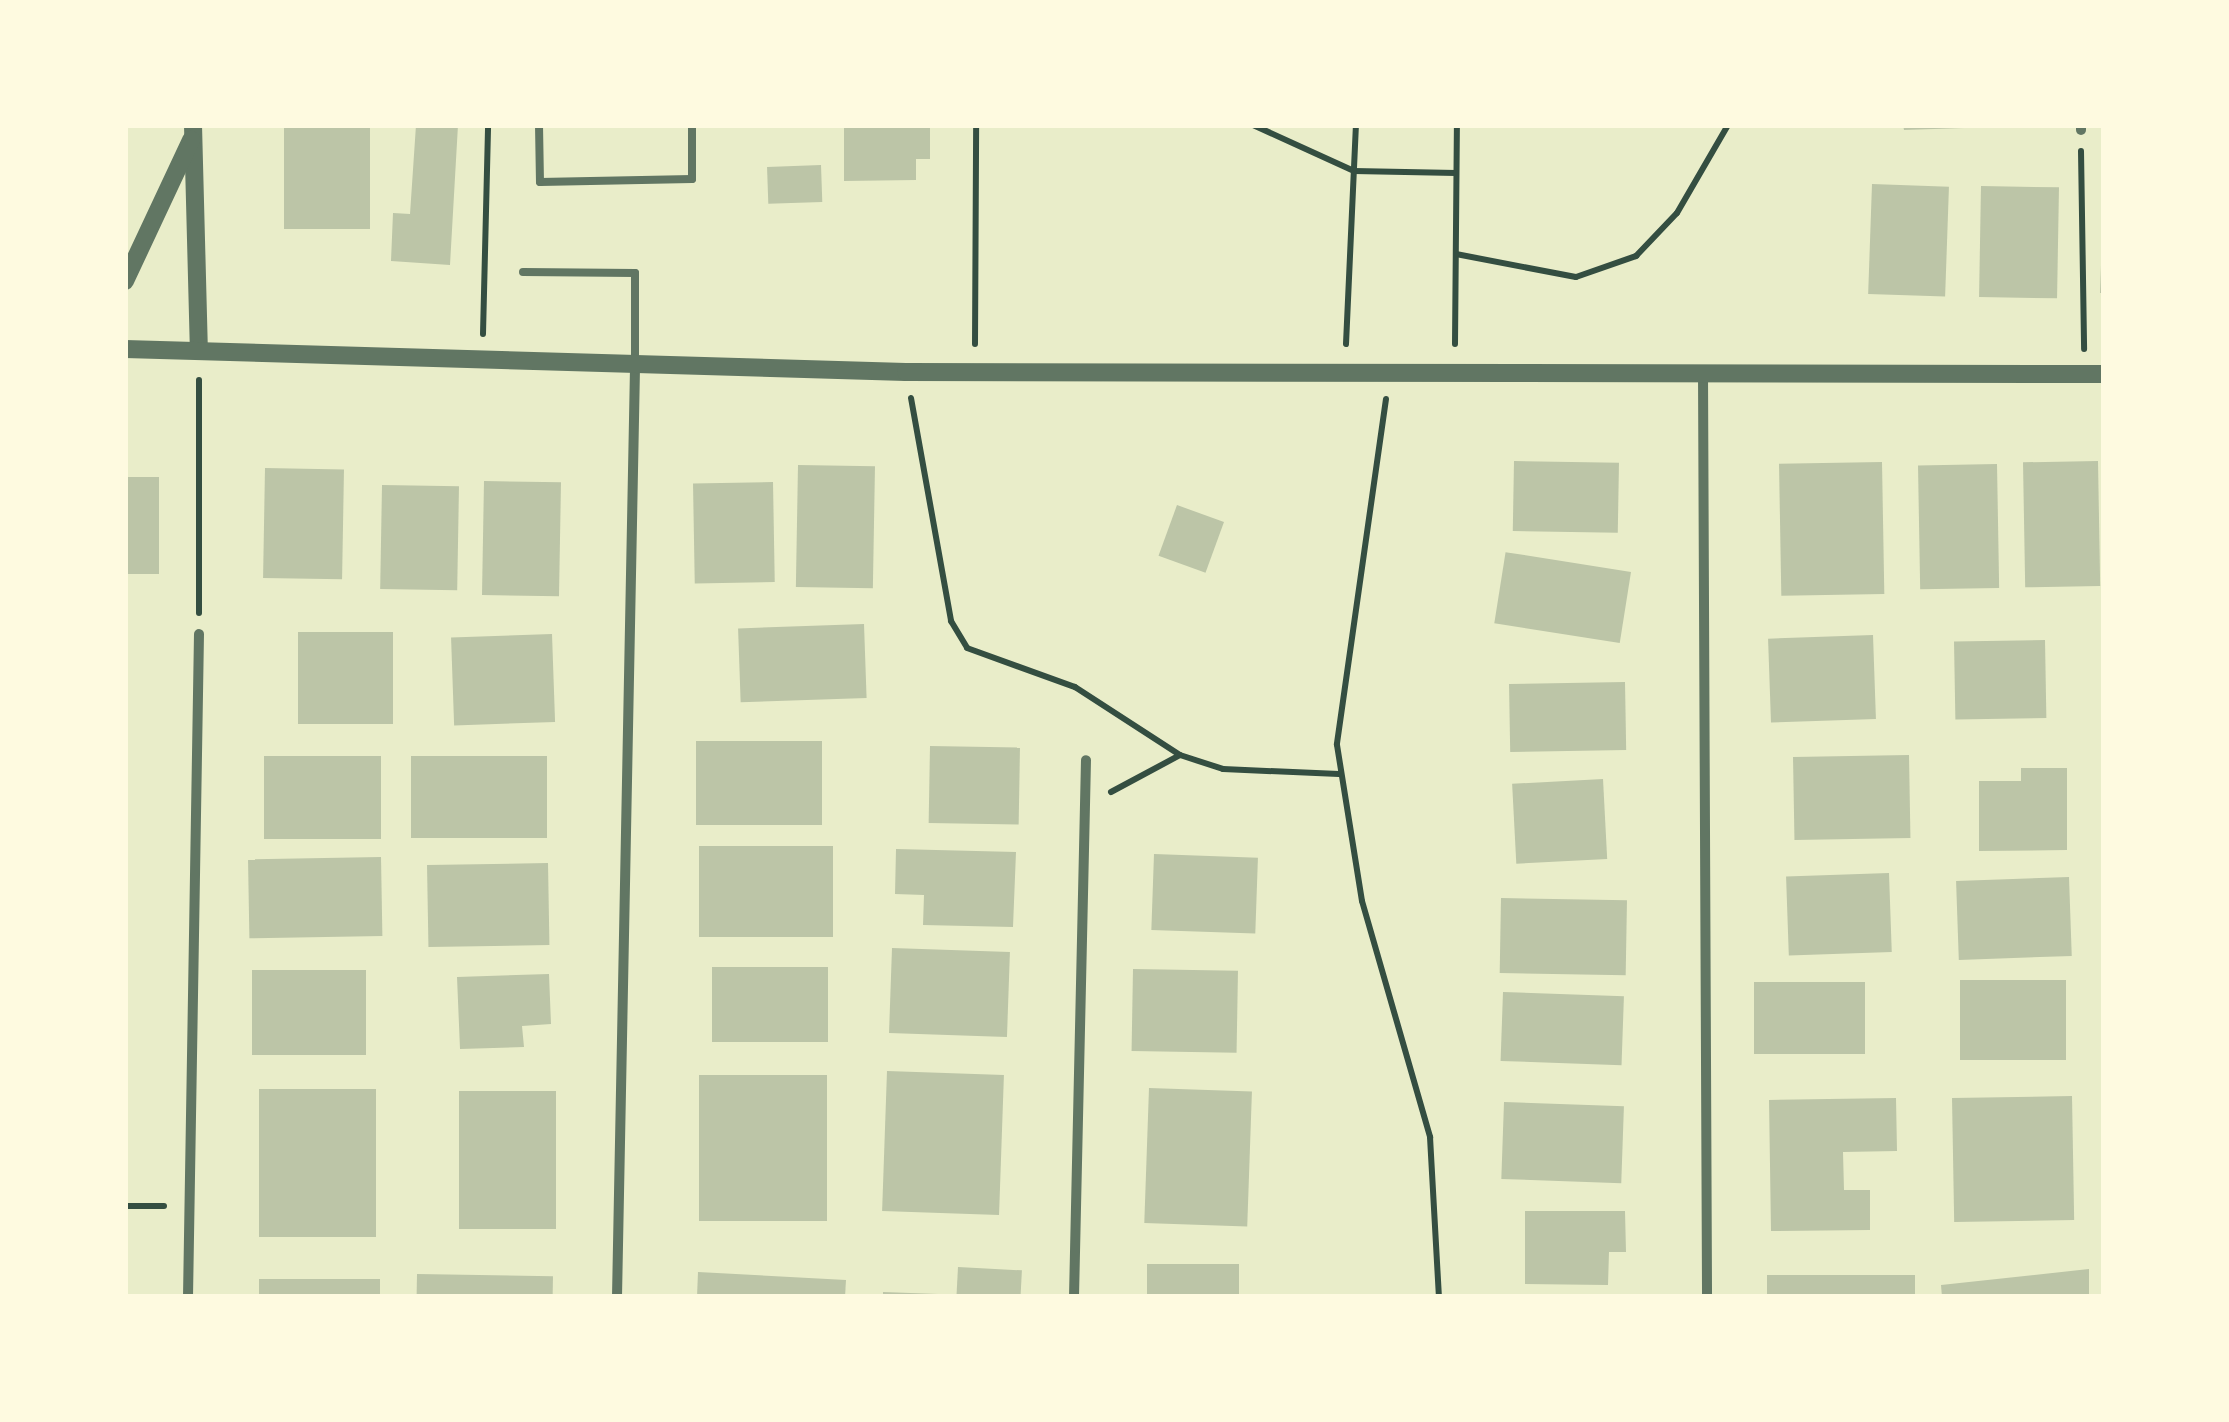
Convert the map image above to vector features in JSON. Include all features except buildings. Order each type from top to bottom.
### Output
[{"type":"street","points":[[193,130],[199,347]]},
{"type":"street","points":[[125,281],[193,130]]},
{"type":"street","points":[[125,349],[199,347],[635,366],[906,372],[2094,374]]},
{"type":"street","points":[[617,1297],[635,366]]},
{"type":"street","points":[[1703,374],[1708,1297]]},
{"type":"street","points":[[188,1297],[198,634]]},
{"type":"street","points":[[1074,1297],[1086,760]]},
{"type":"lane","points":[[539,125],[540,182],[692,180],[692,125]]},
{"type":"lane","points":[[524,272],[635,273],[635,366]]},
{"type":"path","points":[[483,359],[488,125]]},
{"type":"path","points":[[975,372],[976,125]]},
{"type":"path","points":[[1252,125],[1354,171],[1456,173]]},
{"type":"path","points":[[1345,372],[1356,125]]},
{"type":"path","points":[[1454,373],[1457,125]]},
{"type":"path","points":[[1456,254],[1576,277],[1636,256],[1676,213],[1728,125]]},
{"type":"path","points":[[2081,127],[2094,374]]},
{"type":"path","points":[[198,634],[199,347]]},
{"type":"path","points":[[906,372],[950,621],[966,648],[1075,687],[1180,755],[1224,769],[1339,774]]},
{"type":"path","points":[[1390,372],[1339,774],[1362,901],[1430,1136],[1439,1297]]},
{"type":"path","points":[[1084,804],[1180,755]]},
{"type":"path","points":[[125,1206],[190,1206]]}]
